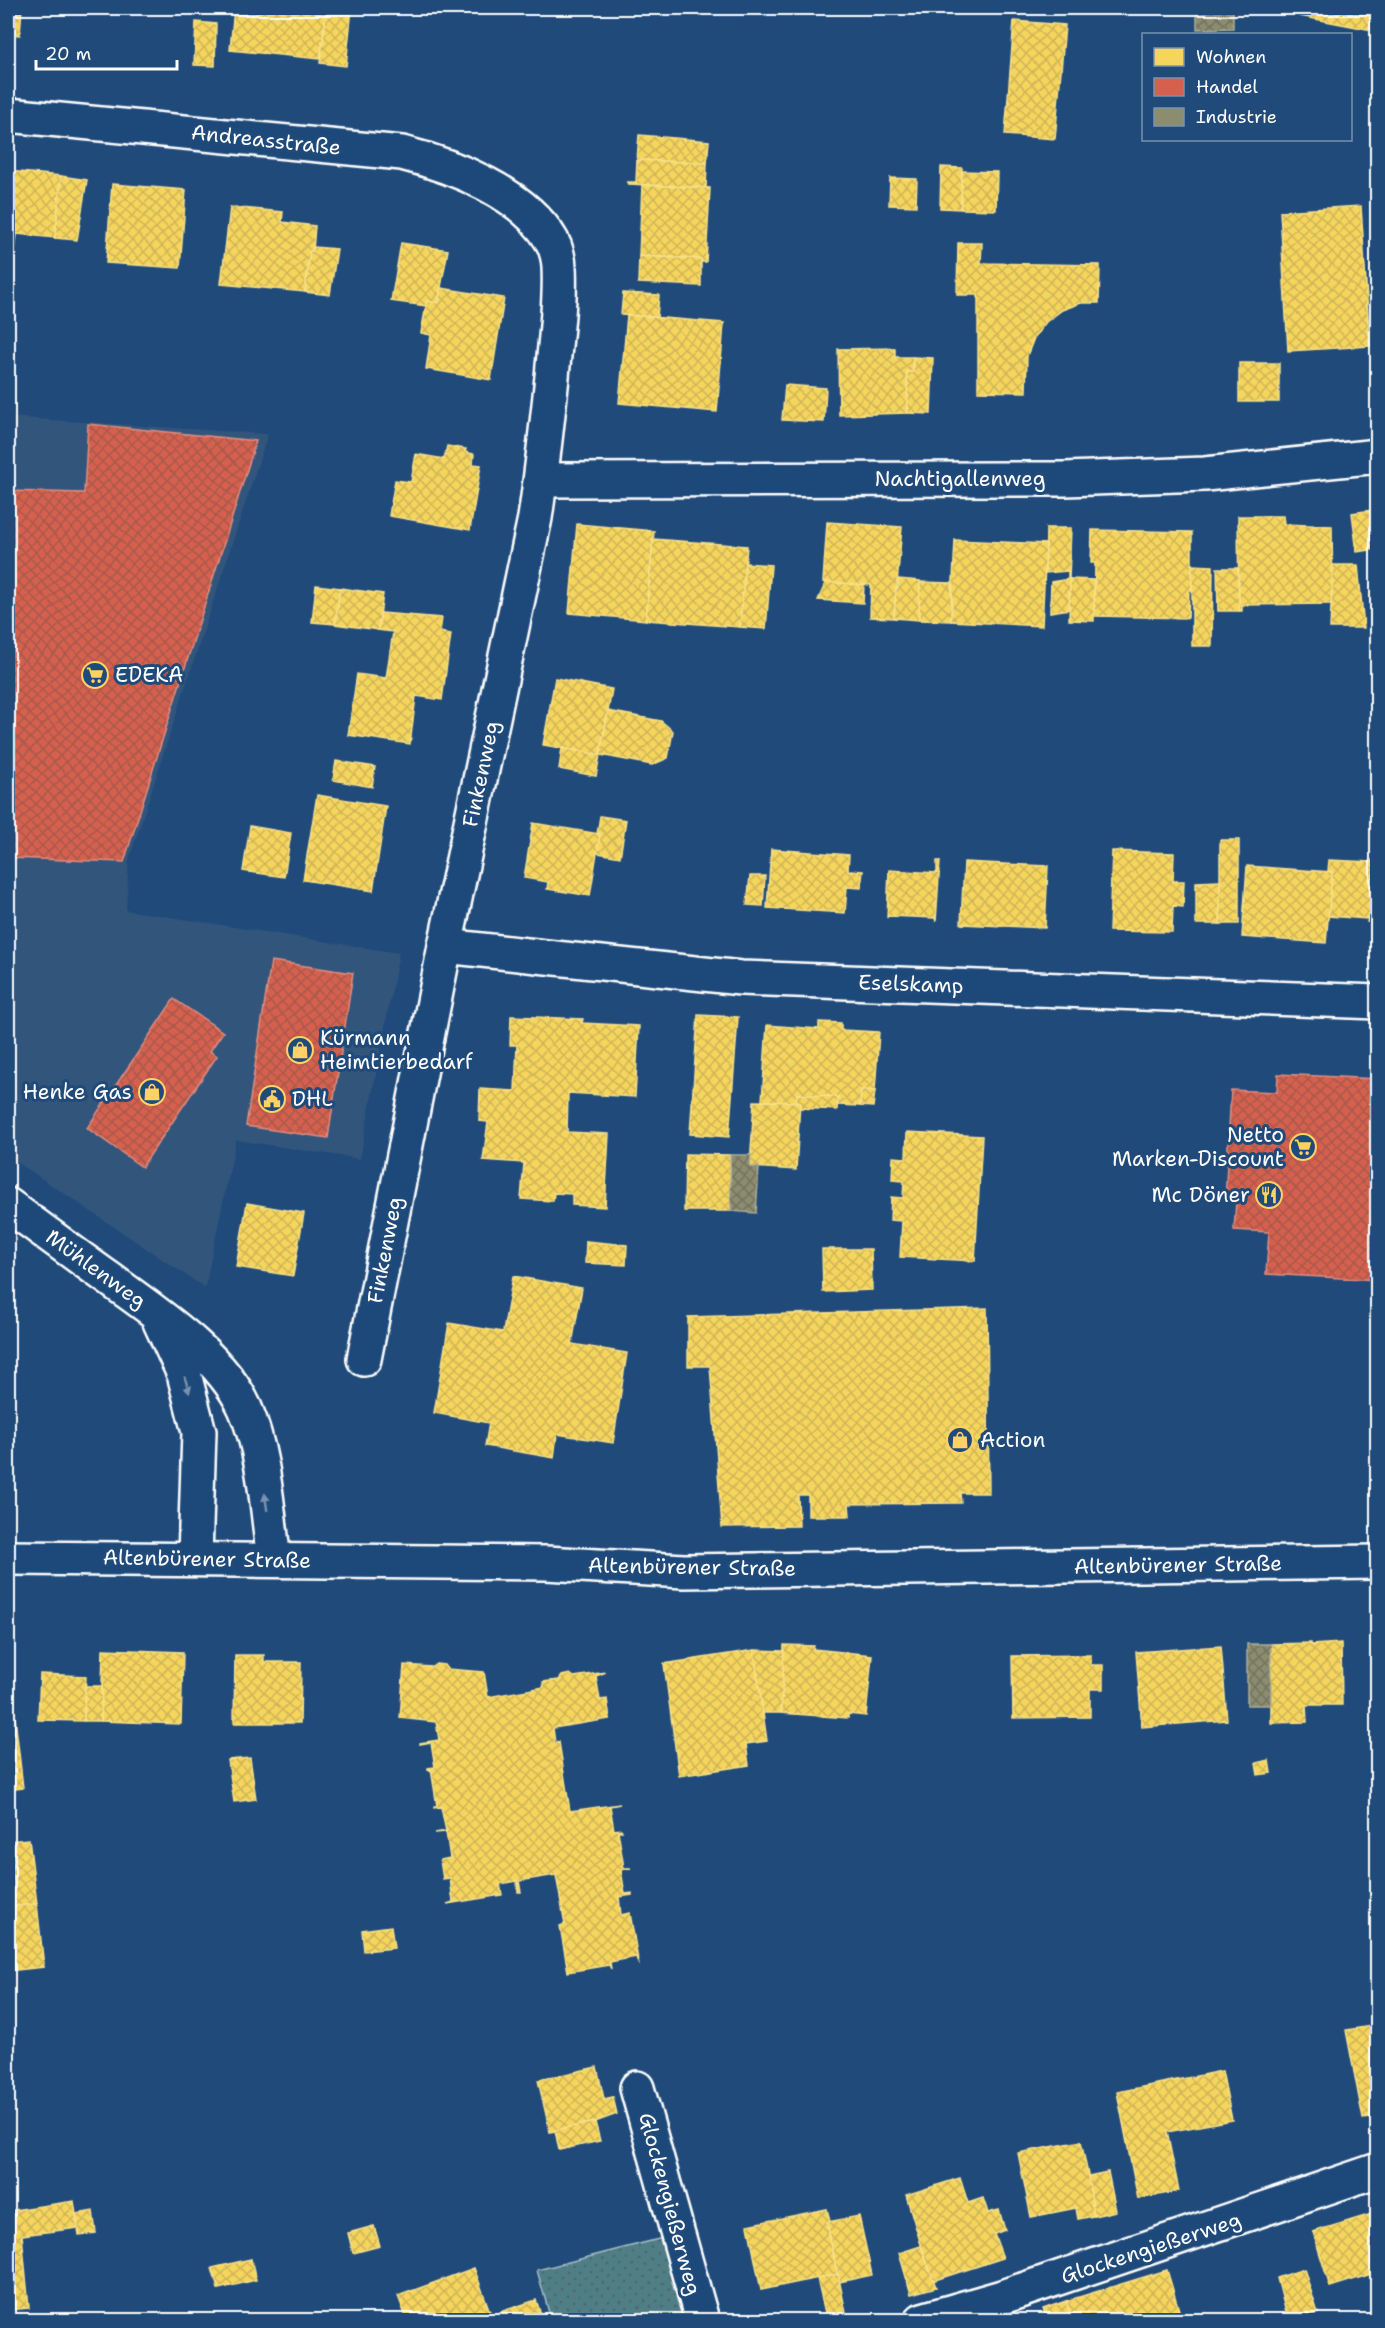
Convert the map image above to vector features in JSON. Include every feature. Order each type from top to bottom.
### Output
[{"type":"street","name":"Andreasstraße","points":[[8,115],[402,153],[463,174],[514,201]]},
{"type":"street","name":"Finkenweg","points":[[364,1359],[445,946],[541,480],[554,353],[559,265],[554,243],[537,218],[514,201]]},
{"type":"street","name":"Nachtigallenweg","points":[[541,480],[1065,480],[1205,474],[1377,456]]},
{"type":"street","name":"Eselskamp","points":[[445,946],[741,978],[1377,1002]]},
{"type":"street","name":"Mühlenweg","points":[[8,1205],[155,1312],[216,1366],[231,1384],[244,1407],[253,1431],[261,1470],[273,1560]]},
{"type":"street","name":"Mühlenweg","points":[[155,1312],[184,1374],[199,1432],[195,1558]]},
{"type":"street","name":"Altenbürener Straße","points":[[8,1558],[546,1563],[684,1570],[1377,1562]]},
{"type":"street","name":"Glockengießerweg","points":[[637,2088],[702,2320]]},
{"type":"street","name":"Glockengießerweg","points":[[922,2320],[1002,2297],[1377,2170]]},
{"type":"shaded area","points":[[8,417],[268,434],[129,860],[126,910],[399,953],[360,1159],[236,1140],[205,1288],[8,1156]]},
{"type":"green space","points":[[663,2238],[687,2320],[551,2320],[537,2270]]},
{"type":"building: Wohnen","points":[[8,8],[22,8],[20,35],[8,34]]},
{"type":"building: Wohnen","points":[[234,8],[327,8],[320,59],[230,50]]},
{"type":"building: Wohnen","points":[[327,8],[352,8],[346,66],[320,63]]},
{"type":"building: Wohnen","points":[[1301,8],[1378,8],[1378,31],[1299,16]]},
{"type":"building: Wohnen","points":[[1014,21],[1065,25],[1055,139],[1005,135]]},
{"type":"building: Wohnen","points":[[196,22],[216,24],[215,66],[194,65]]},
{"type":"building: Wohnen","points":[[639,135],[709,141],[707,163],[637,160]]},
{"type":"building: Wohnen","points":[[637,160],[707,163],[706,188],[628,184],[627,182],[636,182]]},
{"type":"building: Wohnen","points":[[941,167],[962,168],[961,209],[940,208]]},
{"type":"building: Wohnen","points":[[8,171],[61,176],[55,238],[17,234],[14,261],[8,261]]},
{"type":"building: Wohnen","points":[[962,171],[997,172],[996,210],[961,209]]},
{"type":"building: Wohnen","points":[[61,176],[87,180],[77,240],[55,238]]},
{"type":"building: Wohnen","points":[[890,178],[917,179],[916,206],[889,205]]},
{"type":"building: Wohnen","points":[[112,184],[186,190],[180,268],[106,263]]},
{"type":"building: Wohnen","points":[[642,185],[710,188],[706,262],[702,262],[701,259],[639,256]]},
{"type":"building: Wohnen","points":[[1361,206],[1370,346],[1288,351],[1280,211]]},
{"type":"building: Wohnen","points":[[230,207],[283,212],[282,222],[315,226],[305,292],[221,284]]},
{"type":"building: Wohnen","points":[[401,243],[448,250],[438,303],[427,301],[426,306],[391,301]]},
{"type":"building: Wohnen","points":[[958,243],[982,243],[981,263],[1100,265],[1099,303],[1081,303],[1062,310],[1046,322],[1034,338],[1027,356],[1026,392],[978,391],[978,295],[957,295]]},
{"type":"building: Wohnen","points":[[313,247],[337,249],[330,295],[305,292],[310,251],[313,251]]},
{"type":"building: Wohnen","points":[[639,256],[701,259],[701,286],[638,283]]},
{"type":"building: Wohnen","points":[[441,288],[504,298],[491,380],[426,369],[431,335],[421,333],[426,306],[427,301],[438,303]]},
{"type":"building: Wohnen","points":[[623,293],[659,295],[657,317],[621,315]]},
{"type":"building: Wohnen","points":[[627,315],[724,323],[717,412],[619,403]]},
{"type":"building: Wohnen","points":[[895,348],[895,357],[913,357],[913,372],[907,372],[908,413],[839,415],[838,349]]},
{"type":"building: Wohnen","points":[[913,357],[933,358],[931,414],[908,413],[907,372],[913,372]]},
{"type":"building: Wohnen","points":[[1239,363],[1279,363],[1279,402],[1239,402]]},
{"type":"building: Wohnen","points":[[785,385],[826,388],[824,422],[782,420]]},
{"type":"building: Wohnen","points":[[447,446],[466,449],[465,452],[474,454],[473,464],[481,465],[470,530],[389,516],[395,480],[411,482],[416,454],[444,459]]},
{"type":"building: Wohnen","points":[[1372,507],[1378,507],[1378,551],[1377,549]]},
{"type":"building: Wohnen","points":[[1372,510],[1377,549],[1357,552],[1352,513]]},
{"type":"building: Wohnen","points":[[1238,516],[1283,516],[1284,524],[1332,526],[1333,604],[1242,605],[1242,611],[1239,611]]},
{"type":"building: Wohnen","points":[[827,522],[902,527],[894,618],[870,617],[871,585],[823,582]]},
{"type":"building: Wohnen","points":[[577,524],[654,531],[646,620],[569,613]]},
{"type":"building: Wohnen","points":[[1046,528],[1071,528],[1069,579],[1068,571],[1045,573]]},
{"type":"building: Wohnen","points":[[1092,530],[1192,532],[1192,590],[1189,590],[1188,618],[1094,616],[1095,563],[1091,563]]},
{"type":"building: Wohnen","points":[[653,539],[747,546],[740,627],[646,620]]},
{"type":"building: Wohnen","points":[[955,540],[1046,544],[1042,626],[951,621]]},
{"type":"building: Wohnen","points":[[745,563],[771,565],[766,629],[740,627]]},
{"type":"building: Wohnen","points":[[1192,565],[1213,566],[1212,646],[1192,646]]},
{"type":"building: Wohnen","points":[[1333,565],[1358,565],[1364,628],[1330,628]]},
{"type":"building: Wohnen","points":[[1217,568],[1238,568],[1239,611],[1218,611]]},
{"type":"building: Wohnen","points":[[898,579],[920,581],[919,620],[894,618]]},
{"type":"building: Wohnen","points":[[1070,579],[1094,580],[1094,621],[1069,620]]},
{"type":"building: Wohnen","points":[[1070,579],[1069,609],[1050,612],[1051,582]]},
{"type":"building: Wohnen","points":[[826,582],[864,585],[863,603],[818,600]]},
{"type":"building: Wohnen","points":[[920,582],[952,583],[951,621],[919,620]]},
{"type":"building: Wohnen","points":[[316,585],[340,588],[335,624],[312,622]]},
{"type":"building: Wohnen","points":[[340,588],[383,594],[378,630],[335,624]]},
{"type":"building: Wohnen","points":[[381,613],[442,618],[440,632],[451,634],[442,700],[416,696],[410,744],[348,735],[357,674],[386,678],[393,632],[378,630]]},
{"type":"building: Wohnen","points":[[555,678],[612,689],[600,755],[543,745]]},
{"type":"building: Wohnen","points":[[608,711],[661,721],[673,731],[668,758],[652,765],[600,755]]},
{"type":"building: Wohnen","points":[[562,748],[600,755],[596,776],[559,769]]},
{"type":"building: Wohnen","points":[[336,761],[375,767],[372,787],[333,780]]},
{"type":"building: Wohnen","points":[[317,795],[386,806],[373,891],[303,880]]},
{"type":"building: Wohnen","points":[[600,816],[626,820],[620,857],[597,853]]},
{"type":"building: Wohnen","points":[[533,823],[600,834],[590,896],[547,889],[548,882],[524,878]]},
{"type":"building: Wohnen","points":[[250,826],[291,833],[284,877],[243,871]]},
{"type":"building: Wohnen","points":[[1220,840],[1239,840],[1239,924],[1220,924]]},
{"type":"building: Wohnen","points":[[771,849],[849,855],[848,870],[863,871],[861,888],[847,887],[845,913],[767,908]]},
{"type":"building: Wohnen","points":[[1112,851],[1174,853],[1173,881],[1184,881],[1183,907],[1173,906],[1172,932],[1109,931]]},
{"type":"building: Wohnen","points":[[1329,860],[1372,862],[1375,860],[1370,922],[1367,922],[1368,919],[1328,916],[1332,872],[1328,871]]},
{"type":"building: Wohnen","points":[[937,861],[940,861],[936,922],[935,918],[888,916],[887,918],[889,870],[937,873]]},
{"type":"building: Wohnen","points":[[964,862],[1048,866],[1045,928],[961,924]]},
{"type":"building: Wohnen","points":[[1247,866],[1332,872],[1326,943],[1242,937]]},
{"type":"building: Wohnen","points":[[750,876],[765,876],[763,906],[747,905]]},
{"type":"building: Wohnen","points":[[1220,881],[1220,924],[1196,924],[1196,882]]},
{"type":"building: Wohnen","points":[[698,1015],[738,1017],[729,1137],[690,1134]]},
{"type":"building: Wohnen","points":[[511,1016],[583,1019],[582,1023],[639,1026],[635,1097],[568,1093],[567,1132],[609,1134],[605,1207],[572,1205],[572,1194],[554,1193],[553,1201],[521,1199],[524,1163],[483,1160],[488,1122],[479,1121],[480,1089],[515,1091],[517,1045],[510,1045]]},
{"type":"building: Wohnen","points":[[819,1022],[841,1023],[841,1030],[879,1032],[875,1091],[861,1090],[860,1106],[837,1105],[838,1097],[797,1094],[796,1102],[762,1101],[767,1025],[819,1029]]},
{"type":"building: Wohnen","points":[[861,1090],[875,1091],[873,1107],[860,1106]]},
{"type":"building: Wohnen","points":[[797,1094],[838,1097],[837,1110],[800,1108],[800,1102],[796,1102]]},
{"type":"building: Wohnen","points":[[754,1101],[800,1102],[796,1170],[750,1167]]},
{"type":"building: Wohnen","points":[[907,1132],[982,1136],[975,1261],[900,1257],[902,1221],[890,1220],[891,1197],[903,1198],[904,1181],[892,1180],[893,1157],[906,1158]]},
{"type":"building: Wohnen","points":[[685,1154],[730,1155],[731,1211],[684,1211]]},
{"type":"building: Wohnen","points":[[247,1203],[304,1213],[293,1276],[236,1267]]},
{"type":"building: Wohnen","points":[[586,1241],[627,1245],[626,1265],[585,1263]]},
{"type":"building: Wohnen","points":[[822,1249],[871,1249],[872,1290],[823,1292]]},
{"type":"building: Wohnen","points":[[513,1276],[582,1288],[572,1344],[627,1353],[613,1443],[557,1434],[554,1458],[485,1446],[489,1423],[434,1413],[449,1323],[503,1332]]},
{"type":"building: Wohnen","points":[[987,1308],[989,1493],[960,1493],[961,1503],[849,1504],[850,1516],[808,1516],[808,1495],[798,1495],[799,1526],[722,1527],[710,1366],[688,1366],[688,1317]]},
{"type":"building: Wohnen","points":[[1311,1643],[1311,1645],[1341,1643],[1342,1705],[1306,1705],[1307,1722],[1271,1723],[1271,1644]]},
{"type":"building: Wohnen","points":[[784,1645],[814,1646],[813,1649],[872,1655],[866,1716],[848,1714],[848,1718],[781,1713]]},
{"type":"building: Wohnen","points":[[1221,1646],[1227,1720],[1142,1727],[1136,1652]]},
{"type":"building: Wohnen","points":[[103,1649],[183,1652],[181,1724],[101,1721]]},
{"type":"building: Wohnen","points":[[754,1650],[767,1741],[746,1744],[749,1765],[679,1776],[664,1664]]},
{"type":"building: Wohnen","points":[[754,1650],[784,1651],[781,1713],[763,1713]]},
{"type":"building: Wohnen","points":[[235,1655],[264,1655],[264,1662],[301,1662],[300,1723],[234,1723]]},
{"type":"building: Wohnen","points":[[1091,1655],[1091,1665],[1103,1665],[1103,1689],[1090,1689],[1090,1717],[1013,1718],[1012,1656]]},
{"type":"building: Wohnen","points":[[436,1664],[444,1665],[447,1669],[484,1672],[488,1697],[544,1687],[543,1682],[559,1680],[562,1676],[570,1674],[574,1677],[606,1672],[596,1676],[600,1700],[607,1699],[610,1719],[553,1728],[555,1743],[559,1742],[570,1811],[620,1804],[610,1806],[614,1830],[621,1829],[622,1831],[618,1831],[624,1868],[631,1868],[621,1870],[625,1894],[632,1893],[632,1895],[619,1897],[621,1915],[630,1913],[639,1966],[636,1957],[610,1962],[611,1969],[609,1965],[568,1972],[560,1926],[565,1924],[556,1875],[519,1881],[521,1892],[518,1892],[517,1881],[500,1884],[502,1895],[447,1904],[453,1902],[450,1878],[443,1879],[440,1860],[450,1858],[446,1832],[435,1833],[446,1831],[441,1807],[434,1808],[437,1806],[431,1769],[428,1770],[428,1768],[435,1767],[431,1742],[420,1744],[439,1740],[436,1722],[400,1718],[404,1665],[432,1667]]},
{"type":"building: Wohnen","points":[[40,1674],[86,1676],[84,1721],[38,1720]]},
{"type":"building: Wohnen","points":[[8,1683],[11,1683],[23,1788],[8,1790]]},
{"type":"building: Wohnen","points":[[85,1686],[102,1686],[101,1721],[84,1721]]},
{"type":"building: Wohnen","points":[[250,1758],[256,1799],[234,1802],[228,1760]]},
{"type":"building: Wohnen","points":[[1269,1760],[1271,1773],[1258,1775],[1256,1763]]},
{"type":"building: Wohnen","points":[[29,1839],[37,1904],[8,1907],[8,1841]]},
{"type":"building: Wohnen","points":[[37,1904],[44,1967],[8,1971],[8,1907]]},
{"type":"building: Wohnen","points":[[391,1926],[394,1948],[364,1951],[362,1930]]},
{"type":"building: Wohnen","points":[[1378,2025],[1378,2117],[1363,2119],[1346,2030]]},
{"type":"building: Wohnen","points":[[597,2067],[604,2099],[613,2097],[617,2114],[595,2122],[550,2132],[538,2080]]},
{"type":"building: Wohnen","points":[[1222,2071],[1232,2120],[1167,2132],[1179,2191],[1138,2199],[1117,2092]]},
{"type":"building: Wohnen","points":[[595,2122],[600,2141],[559,2150],[555,2130]]},
{"type":"building: Wohnen","points":[[1081,2141],[1094,2204],[1092,2204],[1094,2216],[1078,2219],[1076,2208],[1031,2217],[1018,2153]]},
{"type":"building: Wohnen","points":[[1108,2172],[1116,2211],[1094,2216],[1088,2176]]},
{"type":"building: Wohnen","points":[[960,2178],[968,2203],[983,2198],[988,2213],[999,2210],[1005,2230],[994,2234],[1003,2258],[932,2281],[906,2195]]},
{"type":"building: Wohnen","points":[[74,2201],[78,2228],[22,2235],[29,2308],[8,2310],[8,2237],[10,2236],[8,2211]]},
{"type":"building: Wohnen","points":[[827,2209],[830,2222],[827,2222],[838,2274],[761,2290],[748,2225]]},
{"type":"building: Wohnen","points":[[93,2211],[96,2233],[79,2235],[76,2214]]},
{"type":"building: Wohnen","points":[[1378,2212],[1378,2272],[1330,2287],[1313,2232]]},
{"type":"building: Wohnen","points":[[859,2216],[872,2275],[839,2282],[827,2222]]},
{"type":"building: Wohnen","points":[[374,2226],[380,2246],[353,2253],[348,2233]]},
{"type":"building: Wohnen","points":[[921,2246],[936,2287],[911,2294],[899,2253]]},
{"type":"building: Wohnen","points":[[251,2259],[256,2280],[218,2289],[212,2268]]},
{"type":"building: Wohnen","points":[[474,2268],[493,2320],[407,2320],[398,2296]]},
{"type":"building: Wohnen","points":[[1304,2269],[1318,2313],[1288,2320],[1277,2278]]},
{"type":"building: Wohnen","points":[[1167,2270],[1182,2320],[1072,2320],[1066,2301]]},
{"type":"building: Wohnen","points":[[838,2274],[846,2313],[826,2317],[817,2278]]},
{"type":"building: Wohnen","points":[[536,2300],[543,2320],[503,2320],[500,2312]]},
{"type":"building: Wohnen","points":[[1066,2301],[1072,2320],[1047,2320],[1043,2309]]},
{"type":"building: Handel","name":"EDEKA","points":[[88,424],[256,441],[124,862],[8,858],[8,491],[84,493]]},
{"type":"building: Handel","name":"Kürmann Heimtierbedarf","points":[[271,961],[353,973],[328,1138],[246,1126]]},
{"type":"building: Handel","name":"Henke Gas","points":[[174,999],[223,1032],[210,1051],[217,1056],[142,1167],[87,1128]]},
{"type":"building: Handel","name":"Netto Marken-Discount","points":[[1278,1074],[1378,1079],[1378,1280],[1266,1274],[1269,1232],[1234,1230],[1236,1201],[1225,1201],[1231,1090],[1277,1092]]},
{"type":"building: Industrie","points":[[1197,8],[1233,8],[1233,28],[1197,29]]},
{"type":"building: Industrie","points":[[730,1155],[751,1155],[750,1167],[759,1167],[756,1213],[731,1211]]},
{"type":"building: Industrie","points":[[1247,1644],[1271,1644],[1271,1705],[1247,1705]]},
{"type":"place","name":"EDEKA","points":[[95,675]]},
{"type":"place","name":"Kürmann Heimtierbedarf","points":[[300,1050]]},
{"type":"place","name":"Henke Gas","points":[[152,1092]]},
{"type":"place","name":"DHL","points":[[272,1099]]},
{"type":"place","name":"Netto Marken-Discount","points":[[1303,1147]]},
{"type":"place","name":"Mc Döner","points":[[1269,1195]]},
{"type":"place","name":"Action","points":[[960,1440]]}]
